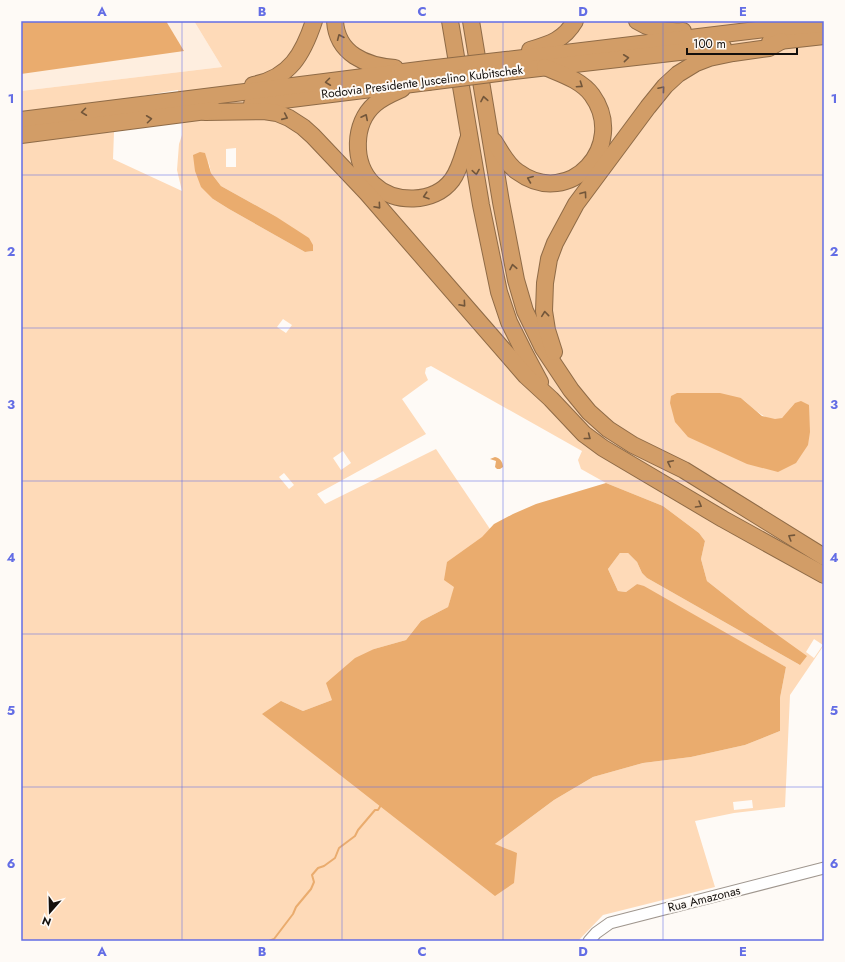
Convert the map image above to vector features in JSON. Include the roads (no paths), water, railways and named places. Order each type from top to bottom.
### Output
[{"type":"highway","points":[[217,96],[222,92],[234,88],[256,84],[279,76],[288,69],[302,52],[314,21]]},
{"type":"highway","points":[[335,21],[340,41],[350,52],[360,59],[371,65],[424,76]]},
{"type":"highway","points":[[450,21],[481,205],[499,292],[509,322],[525,354],[551,399],[608,428]]},
{"type":"highway","points":[[471,21],[501,202],[516,280],[525,311],[543,348],[571,390],[589,412],[608,428],[633,445],[684,470],[824,557]]},
{"type":"highway","points":[[508,64],[518,54],[558,40],[575,21]]},
{"type":"highway","points":[[637,21],[663,31],[712,30],[732,33]]},
{"type":"highway","name":"Rodovia Presidente Juscelino Kubitschek","points":[[21,135],[205,112],[424,76],[732,33],[824,24]]},
{"type":"highway","name":"Rodovia Presidente Juscelino Kubitschek","points":[[508,64],[545,67],[824,36]]},
{"type":"highway","points":[[571,390],[552,347],[544,311],[545,283],[549,259],[555,243],[576,204],[648,106],[665,86],[678,74],[696,63],[709,58],[769,48],[780,41]]},
{"type":"highway","points":[[491,137],[504,158],[517,172],[527,178],[539,182],[552,184],[565,182],[579,175],[590,166],[597,155],[602,140],[602,119],[598,105],[592,94],[582,85],[545,67]]},
{"type":"highway","points":[[424,76],[375,103],[362,123],[357,148],[363,169],[373,184],[394,196],[408,199],[432,195],[445,188],[453,179],[460,165],[470,133]]},
{"type":"highway","name":"Rodovia Presidente Juscelino Kubitschek","points":[[21,120],[217,96],[424,76]]},
{"type":"highway","points":[[205,112],[264,111],[277,113],[289,118],[303,127],[367,193],[536,387],[551,399],[584,434],[603,448],[716,515],[824,575]]},
{"type":"street","name":"Rua Amazonas","points":[[589,941],[610,923],[824,868]]},
{"type":"waterway","points":[[269,941],[274,939],[293,914],[296,907],[311,889],[314,882],[312,875],[318,868],[324,866],[335,858],[339,848],[355,836],[358,830],[381,805]]}]
